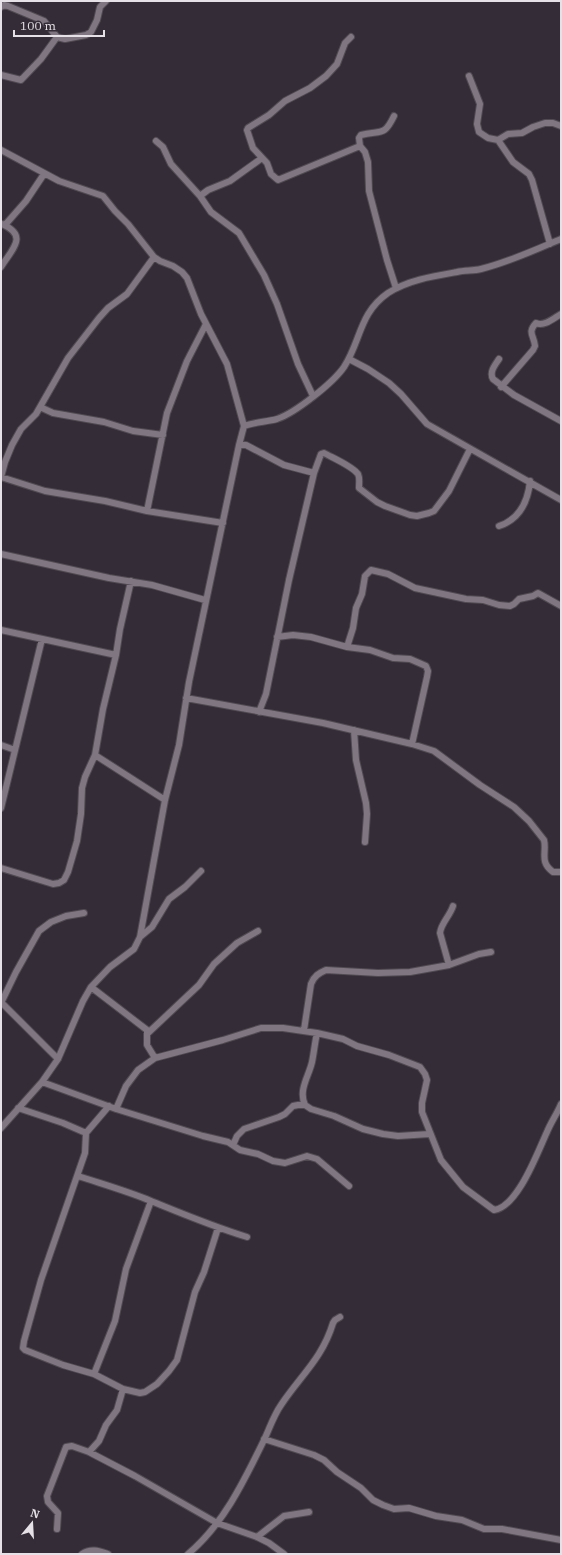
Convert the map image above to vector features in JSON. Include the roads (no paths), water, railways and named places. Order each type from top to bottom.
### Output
[{"type":"street","points":[[1,7],[8,6],[44,21],[57,37],[65,39],[86,35],[91,32],[97,20],[100,7],[106,1]]},
{"type":"street","points":[[1,75],[21,80],[41,59],[57,37]]},
{"type":"street","points":[[351,37],[345,43],[337,64],[326,76],[310,88],[285,101],[269,116],[248,128],[251,145],[267,163],[271,174],[278,180],[360,146]]},
{"type":"street","points":[[469,76],[480,104],[477,124],[480,132],[488,138],[498,140],[508,134],[522,133],[545,123],[561,126]]},
{"type":"street","points":[[394,116],[386,130],[362,135],[360,138],[360,146],[367,158],[369,191],[396,288]]},
{"type":"street","points":[[498,140],[513,162],[529,174],[550,244]]},
{"type":"street","points":[[156,142],[163,147],[171,164],[200,196],[211,212],[239,233],[264,274],[277,304],[298,364],[313,396]]},
{"type":"street","points":[[1,150],[44,174],[74,187],[103,196],[128,224],[154,257],[176,267],[187,278],[206,324],[227,364],[244,426],[205,600],[186,698],[179,745],[165,800],[158,846],[140,937],[134,949],[110,967],[91,987],[83,1001],[58,1059],[42,1082],[1,1128]]},
{"type":"street","points":[[200,196],[208,190],[230,181],[262,158]]},
{"type":"street","points":[[1,267],[17,241],[17,235],[14,230],[3,225],[26,201],[44,174]]},
{"type":"street","points":[[244,426],[278,419],[295,409],[333,380],[348,359],[368,312],[375,304],[396,288],[419,280],[490,266],[528,254],[561,239]]},
{"type":"street","points":[[154,257],[127,294],[108,308],[68,358],[40,407],[29,422],[21,429],[4,462],[1,477],[45,491],[105,501],[146,511],[222,523]]},
{"type":"street","points":[[501,386],[533,350],[535,346],[531,331],[536,323],[543,324],[561,314]]},
{"type":"street","points":[[146,511],[163,435],[166,413],[187,361],[206,324]]},
{"type":"street","points":[[348,359],[368,369],[389,383],[401,394],[427,424],[530,481],[561,500]]},
{"type":"street","points":[[499,359],[491,376],[501,386],[514,395],[561,420]]},
{"type":"street","points":[[40,407],[53,413],[104,422],[133,431],[163,435]]},
{"type":"street","points":[[239,445],[246,446],[284,465],[314,473]]},
{"type":"street","points":[[259,712],[266,694],[277,637],[314,473],[320,454],[324,453],[342,462],[357,474],[359,488],[377,502],[410,515],[424,515],[434,511],[450,491],[470,449]]},
{"type":"street","points":[[499,526],[509,523],[526,502],[530,481]]},
{"type":"street","points":[[1,554],[109,578],[152,585],[205,600]]},
{"type":"street","points":[[347,647],[353,628],[356,608],[362,594],[365,576],[371,570],[388,574],[415,588],[466,599],[484,600],[499,605],[510,606],[519,599],[533,596],[538,593],[561,606]]},
{"type":"street","points":[[1,868],[53,884],[64,880],[68,872],[77,841],[83,783],[95,756],[103,709],[131,581]]},
{"type":"street","points":[[1,630],[116,655]]},
{"type":"street","points":[[277,637],[293,635],[312,637],[347,647],[370,650],[393,658],[410,659],[426,666],[428,671],[427,677],[412,744]]},
{"type":"street","points":[[1,808],[42,640]]},
{"type":"street","points":[[186,698],[354,730],[383,739],[412,744],[434,751],[522,814],[544,840],[544,856],[548,867],[553,872],[561,872]]},
{"type":"street","points":[[354,730],[356,760],[366,803],[367,814],[365,842]]},
{"type":"street","points":[[1,745],[15,750]]},
{"type":"street","points":[[95,756],[165,800]]},
{"type":"street","points":[[140,937],[152,926],[169,899],[185,887],[201,871]]},
{"type":"street","points":[[449,965],[440,933],[441,927],[451,914],[453,906]]},
{"type":"street","points":[[58,1059],[1,1002],[39,931],[51,922],[66,916],[84,913]]},
{"type":"street","points":[[148,1033],[199,985],[214,964],[228,951],[238,942],[258,932]]},
{"type":"street","points":[[304,1030],[311,984],[313,979],[320,972],[326,970],[378,973],[410,972],[449,965],[479,954],[491,952]]},
{"type":"street","points":[[91,987],[147,1030],[147,1045],[155,1058]]},
{"type":"street","points":[[116,1109],[126,1086],[138,1070],[155,1058],[261,1028],[304,1030],[343,1039],[357,1046],[389,1055],[420,1067],[426,1074],[427,1080],[421,1107],[441,1160],[459,1182],[490,1209],[497,1210],[513,1196],[529,1173],[547,1131],[561,1104]]},
{"type":"street","points":[[305,1105],[303,1097],[304,1087],[312,1063],[317,1033]]},
{"type":"street","points":[[42,1082],[116,1109],[203,1136],[228,1142],[240,1150],[258,1154],[268,1160],[280,1163],[291,1162],[302,1157],[311,1156],[317,1159],[349,1186]]},
{"type":"street","points":[[233,1145],[237,1136],[244,1129],[279,1117],[295,1105],[305,1105],[311,1109],[334,1116],[363,1129],[383,1134],[398,1136],[430,1134]]},
{"type":"street","points":[[109,1106],[86,1133],[85,1154],[41,1280],[28,1325],[24,1348],[30,1353],[94,1374],[123,1389],[140,1393],[145,1392],[157,1384],[177,1360],[195,1292],[204,1272],[218,1228]]},
{"type":"street","points":[[18,1108],[63,1123],[86,1133]]},
{"type":"street","points":[[78,1176],[150,1201],[218,1228],[247,1237]]},
{"type":"street","points":[[94,1374],[115,1321],[126,1268],[150,1201]]},
{"type":"street","points":[[188,1554],[202,1542],[217,1524],[245,1479],[278,1408],[323,1348],[335,1320],[340,1317]]},
{"type":"street","points":[[89,1452],[99,1440],[106,1425],[117,1410],[123,1389]]},
{"type":"street","points":[[264,1438],[314,1455],[324,1460],[337,1472],[361,1488],[373,1500],[394,1509],[404,1508],[436,1516],[462,1520],[484,1529],[502,1529],[561,1540]]},
{"type":"street","points":[[57,1529],[58,1513],[46,1499],[62,1455],[66,1447],[69,1446],[89,1452],[135,1476],[217,1524],[257,1537],[269,1543],[284,1554]]},
{"type":"street","points":[[257,1537],[284,1516],[309,1512]]},
{"type":"street","points":[[82,1554],[93,1550],[108,1554]]}]
